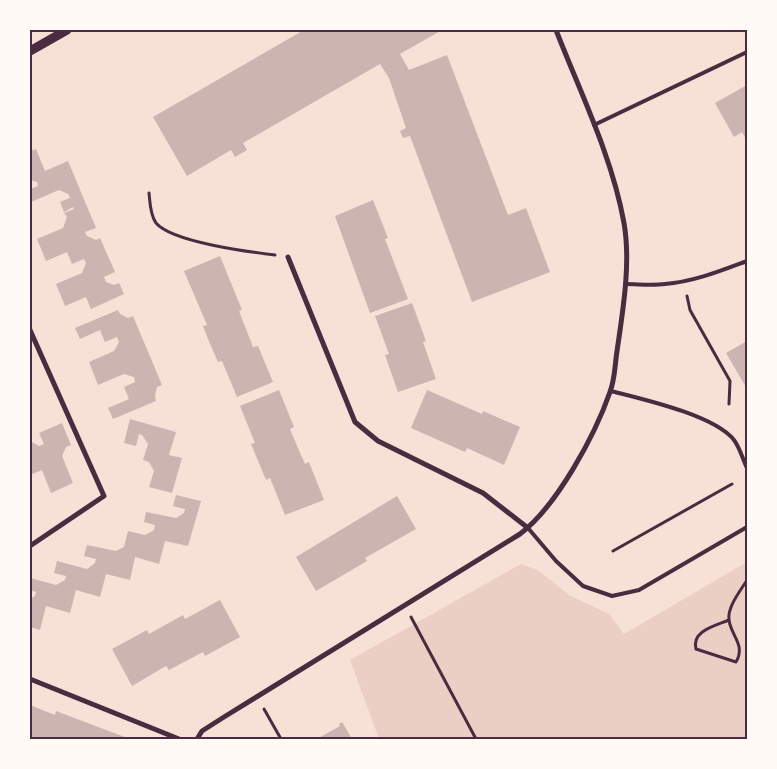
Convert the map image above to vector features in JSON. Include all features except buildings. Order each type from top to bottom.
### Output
[{"type":"street","points":[[30,51],[67,30]]},
{"type":"street","points":[[197,739],[202,731],[528,528],[554,498],[584,450],[611,391],[625,284],[624,224],[610,168],[556,30]]},
{"type":"street","points":[[288,257],[355,422],[378,442],[483,493],[528,528]]},
{"type":"street","points":[[30,330],[104,496],[30,546]]},
{"type":"street","points":[[30,679],[179,739]]},
{"type":"lane","points":[[593,126],[747,52]]},
{"type":"lane","points":[[625,284],[664,285],[683,282],[704,277],[747,261]]},
{"type":"lane","points":[[611,391],[655,403],[715,424],[734,441],[747,468]]},
{"type":"lane","points":[[528,528],[556,561],[583,586],[612,596],[639,590],[747,527]]},
{"type":"path","points":[[149,192],[152,215],[156,223],[169,233],[232,250],[288,257]]},
{"type":"path","points":[[683,282],[690,310],[730,381],[729,404]]},
{"type":"path","points":[[613,551],[732,484]]},
{"type":"path","points":[[729,620],[697,635],[694,642],[696,650],[736,662],[740,655],[740,648],[729,620],[732,605],[747,580]]},
{"type":"path","points":[[405,605],[476,739]]},
{"type":"path","points":[[257,696],[281,739]]},
{"type":"shaded area","points":[[747,562],[747,739],[379,739],[350,660],[521,564],[538,570],[569,595],[609,614],[624,634]]}]
